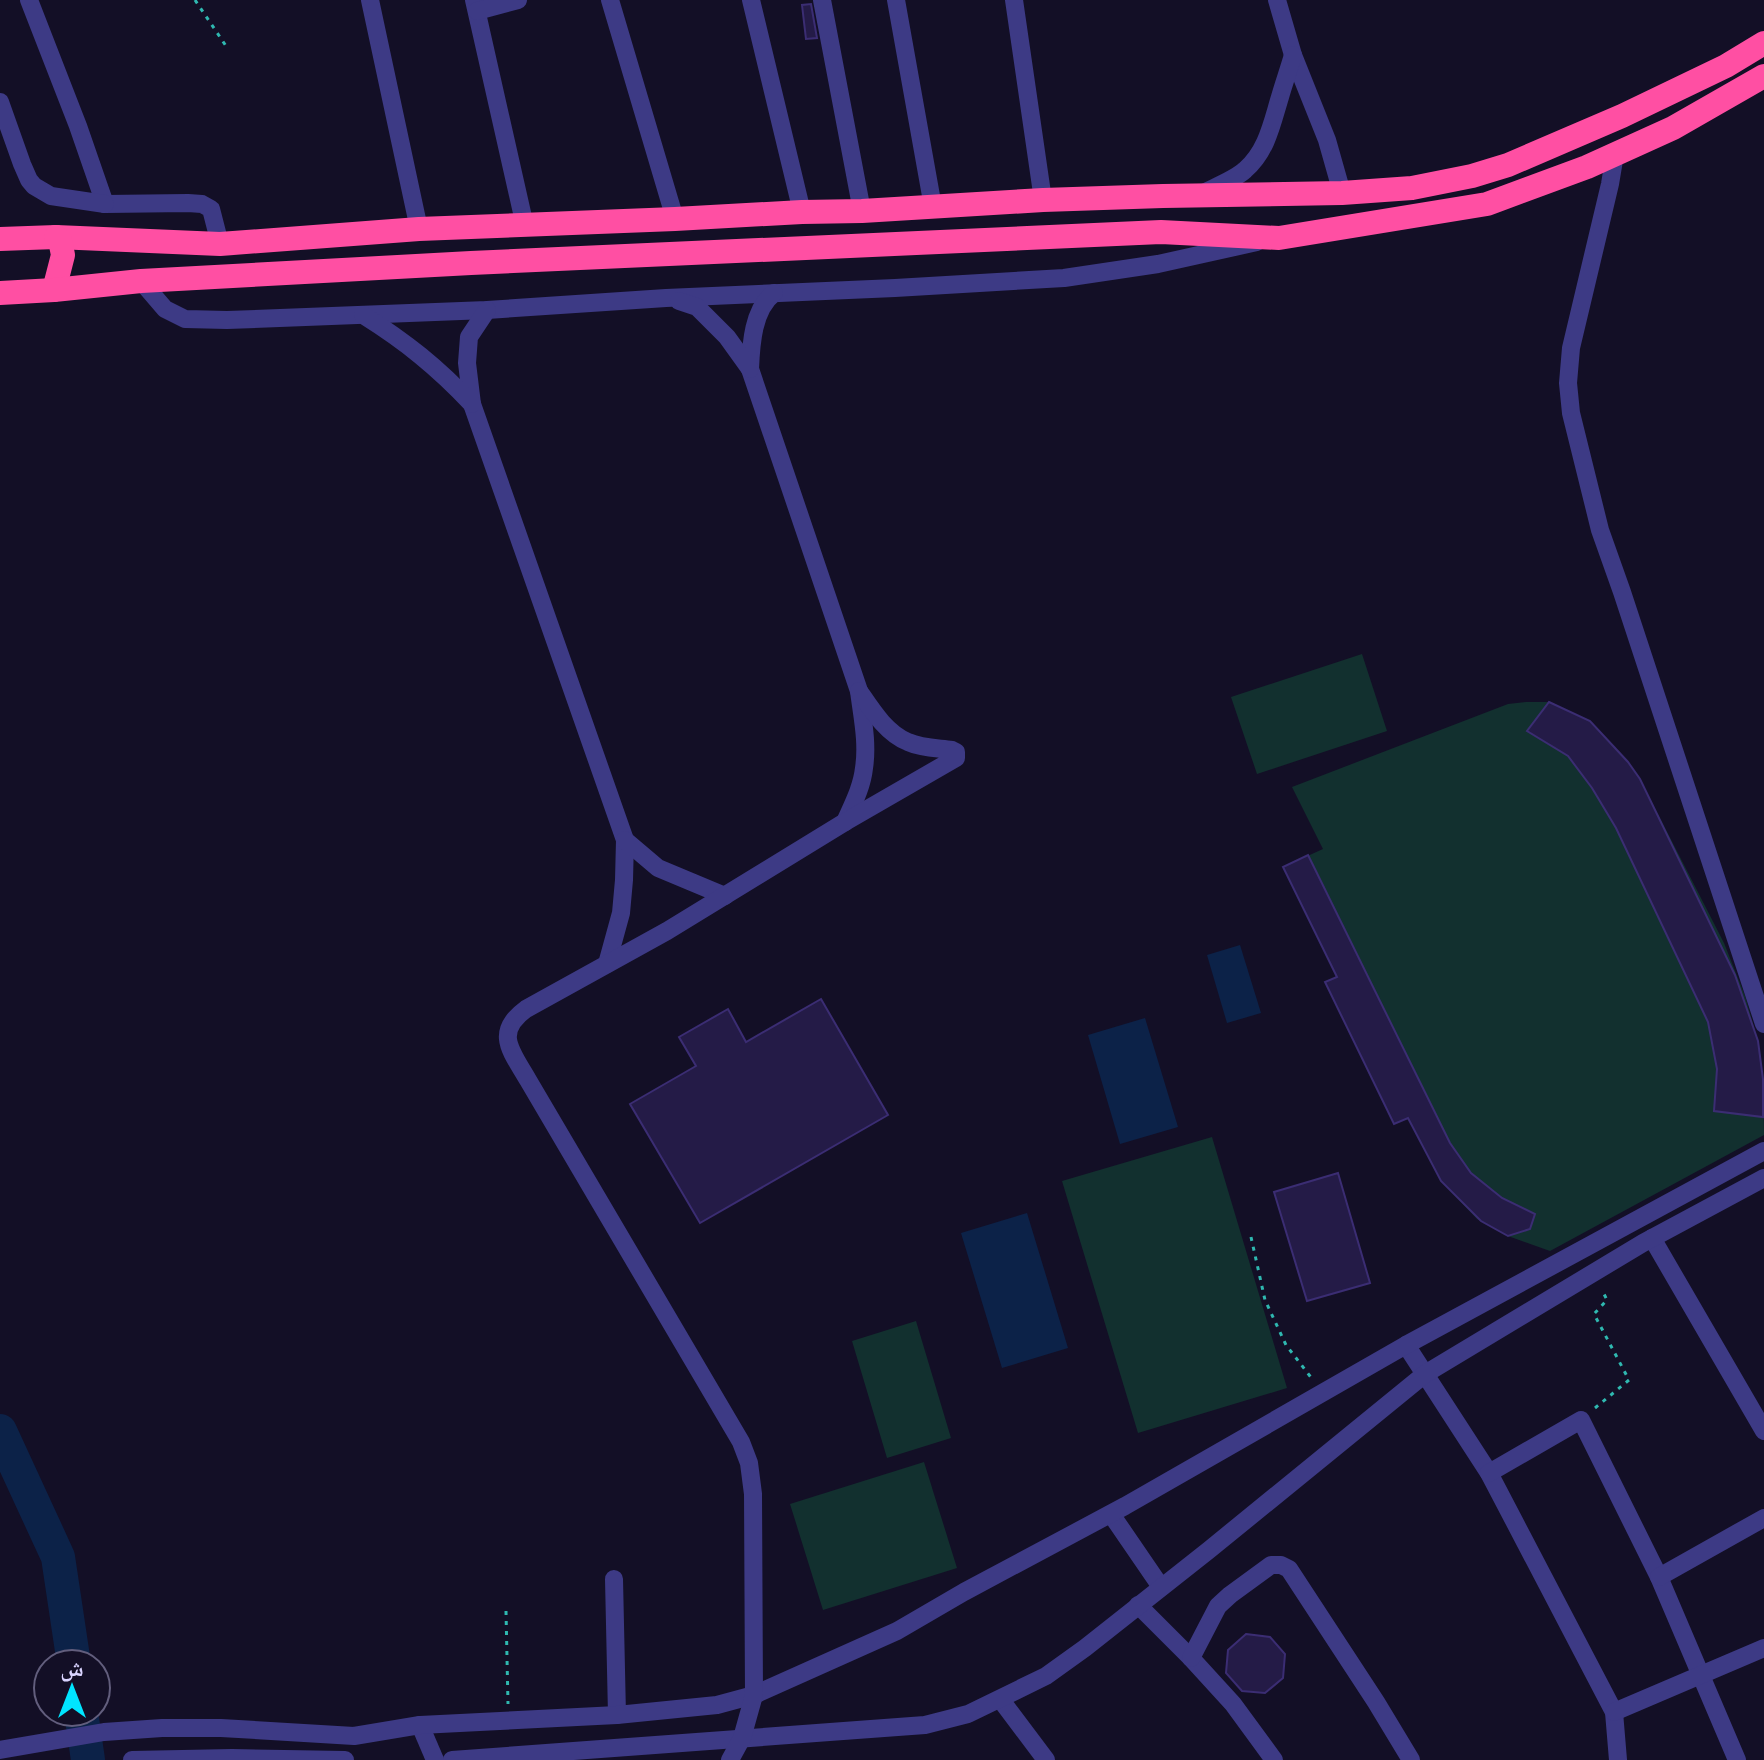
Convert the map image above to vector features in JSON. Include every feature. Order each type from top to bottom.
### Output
[{"type":"highway","points":[[0,239],[56,237],[220,244],[419,229],[862,211],[1043,200],[1342,193],[1412,188],[1508,165],[1622,116],[1726,66],[1764,43]]},
{"type":"highway","points":[[0,293],[141,281],[471,263],[1161,232],[1279,238],[1487,204],[1587,167],[1673,128],[1764,76]]},
{"type":"highway","points":[[1161,232],[1163,196]]},
{"type":"highway","points":[[467,228],[471,263]]},
{"type":"highway","points":[[54,290],[63,255],[60,240],[56,237]]},
{"type":"street","points":[[29,0],[105,204]]},
{"type":"street","points":[[370,0],[419,229]]},
{"type":"street","points":[[518,0],[475,6],[525,226]]},
{"type":"street","points":[[610,0],[675,219]]},
{"type":"street","points":[[751,0],[802,212]]},
{"type":"street","points":[[822,0],[862,211]]},
{"type":"street","points":[[896,0],[933,207]]},
{"type":"street","points":[[1014,0],[1043,200]]},
{"type":"street","points":[[1277,0],[1293,55],[1327,140],[1342,193]]},
{"type":"street","points":[[1200,195],[1245,171],[1260,152],[1276,116],[1293,55]]},
{"type":"street","points":[[0,102],[22,164],[34,186],[51,196],[105,204],[202,204],[211,209],[220,244]]},
{"type":"street","points":[[1615,154],[1571,348],[1568,383],[1571,413],[1600,530],[1764,1024]]},
{"type":"street","points":[[141,281],[165,309],[185,319],[227,320],[487,310],[1064,278],[1158,264],[1279,238]]},
{"type":"street","points":[[750,369],[755,326],[767,298],[774,293]]},
{"type":"street","points":[[666,298],[697,307],[727,337],[750,369],[859,691],[864,770],[845,822]]},
{"type":"street","points":[[487,310],[469,337],[467,363],[472,404],[625,840],[622,905],[607,964]]},
{"type":"street","points":[[363,314],[420,353],[472,404]]},
{"type":"street","points":[[730,1760],[742,1738],[754,1695],[753,1494],[749,1463],[741,1442],[508,1039],[513,1018],[526,1009],[725,896],[956,758],[952,750],[907,742],[886,727],[859,691]]},
{"type":"street","points":[[625,840],[658,868],[725,896]]},
{"type":"street","points":[[0,1750],[104,1732],[162,1728],[221,1728],[354,1736],[420,1725],[617,1715],[717,1705],[754,1695],[897,1631],[1111,1514],[1406,1345],[1764,1151]]},
{"type":"street","points":[[452,1760],[925,1725],[968,1714],[1001,1700],[1046,1676],[1085,1648],[1425,1374],[1652,1238],[1764,1178]]},
{"type":"street","points":[[1652,1238],[1764,1431]]},
{"type":"street","points":[[1406,1345],[1489,1473],[1614,1712],[1618,1760]]},
{"type":"street","points":[[1489,1473],[1581,1420],[1659,1577],[1737,1760]]},
{"type":"street","points":[[1111,1514],[1161,1587]]},
{"type":"street","points":[[1659,1577],[1764,1518]]},
{"type":"street","points":[[1191,1658],[1214,1613],[1224,1601],[1271,1565],[1285,1566],[1411,1760]]},
{"type":"street","points":[[614,1579],[617,1715]]},
{"type":"street","points":[[1138,1605],[1233,1704],[1274,1760]]},
{"type":"street","points":[[1614,1712],[1764,1648]]},
{"type":"street","points":[[1001,1700],[1046,1760]]},
{"type":"street","points":[[420,1725],[435,1760]]},
{"type":"street","points":[[132,1760],[345,1760]]},
{"type":"path","points":[[195,0],[226,46]]},
{"type":"path","points":[[1251,1237],[1265,1300],[1286,1345],[1322,1392]]},
{"type":"path","points":[[1581,1420],[1629,1380],[1594,1314],[1607,1300],[1594,1272]]},
{"type":"path","points":[[506,1611],[508,1720]]},
{"type":"green space","points":[[1362,654],[1387,731],[1257,774],[1231,697]]},
{"type":"green space","points":[[1549,702],[1590,721],[1640,779],[1724,943],[1745,996],[1758,1041],[1763,1079],[1764,1135],[1550,1251],[1508,1236],[1477,1219],[1441,1181],[1408,1118],[1394,1124],[1325,982],[1337,977],[1283,867],[1323,849],[1292,787],[1508,704]]},
{"type":"green space","points":[[1212,1137],[1287,1388],[1138,1433],[1062,1181]]},
{"type":"green space","points":[[916,1321],[951,1438],[887,1458],[852,1341]]},
{"type":"green space","points":[[924,1462],[957,1568],[823,1610],[790,1504]]},
{"type":"water","points":[[1240,945],[1261,1013],[1227,1023],[1207,955]]},
{"type":"water","points":[[1145,1018],[1178,1127],[1120,1144],[1088,1035]]},
{"type":"water","points":[[1027,1213],[1068,1348],[1002,1368],[961,1233]]},
{"type":"building","points":[[811,4],[817,38],[806,39],[802,5]]},
{"type":"building","points":[[1549,702],[1590,721],[1640,779],[1735,975],[1758,1041],[1763,1079],[1763,1117],[1714,1111],[1717,1069],[1708,1022],[1616,828],[1568,756],[1527,731]]},
{"type":"building","points":[[1308,855],[1450,1143],[1471,1173],[1502,1198],[1535,1214],[1530,1229],[1508,1236],[1481,1221],[1441,1181],[1408,1118],[1394,1124],[1325,982],[1337,977],[1283,867]]},
{"type":"building","points":[[821,999],[888,1115],[700,1223],[630,1104],[696,1066],[679,1037],[728,1009],[746,1042]]},
{"type":"building","points":[[1338,1173],[1370,1283],[1307,1301],[1274,1192]]},
{"type":"building","points":[[1246,1634],[1270,1637],[1285,1654],[1283,1678],[1265,1693],[1242,1691],[1226,1673],[1228,1650]]},
{"type":"waterway","points":[[0,1431],[58,1557],[72,1648]]},
{"type":"waterway","points":[[83,1728],[88,1760]]}]
